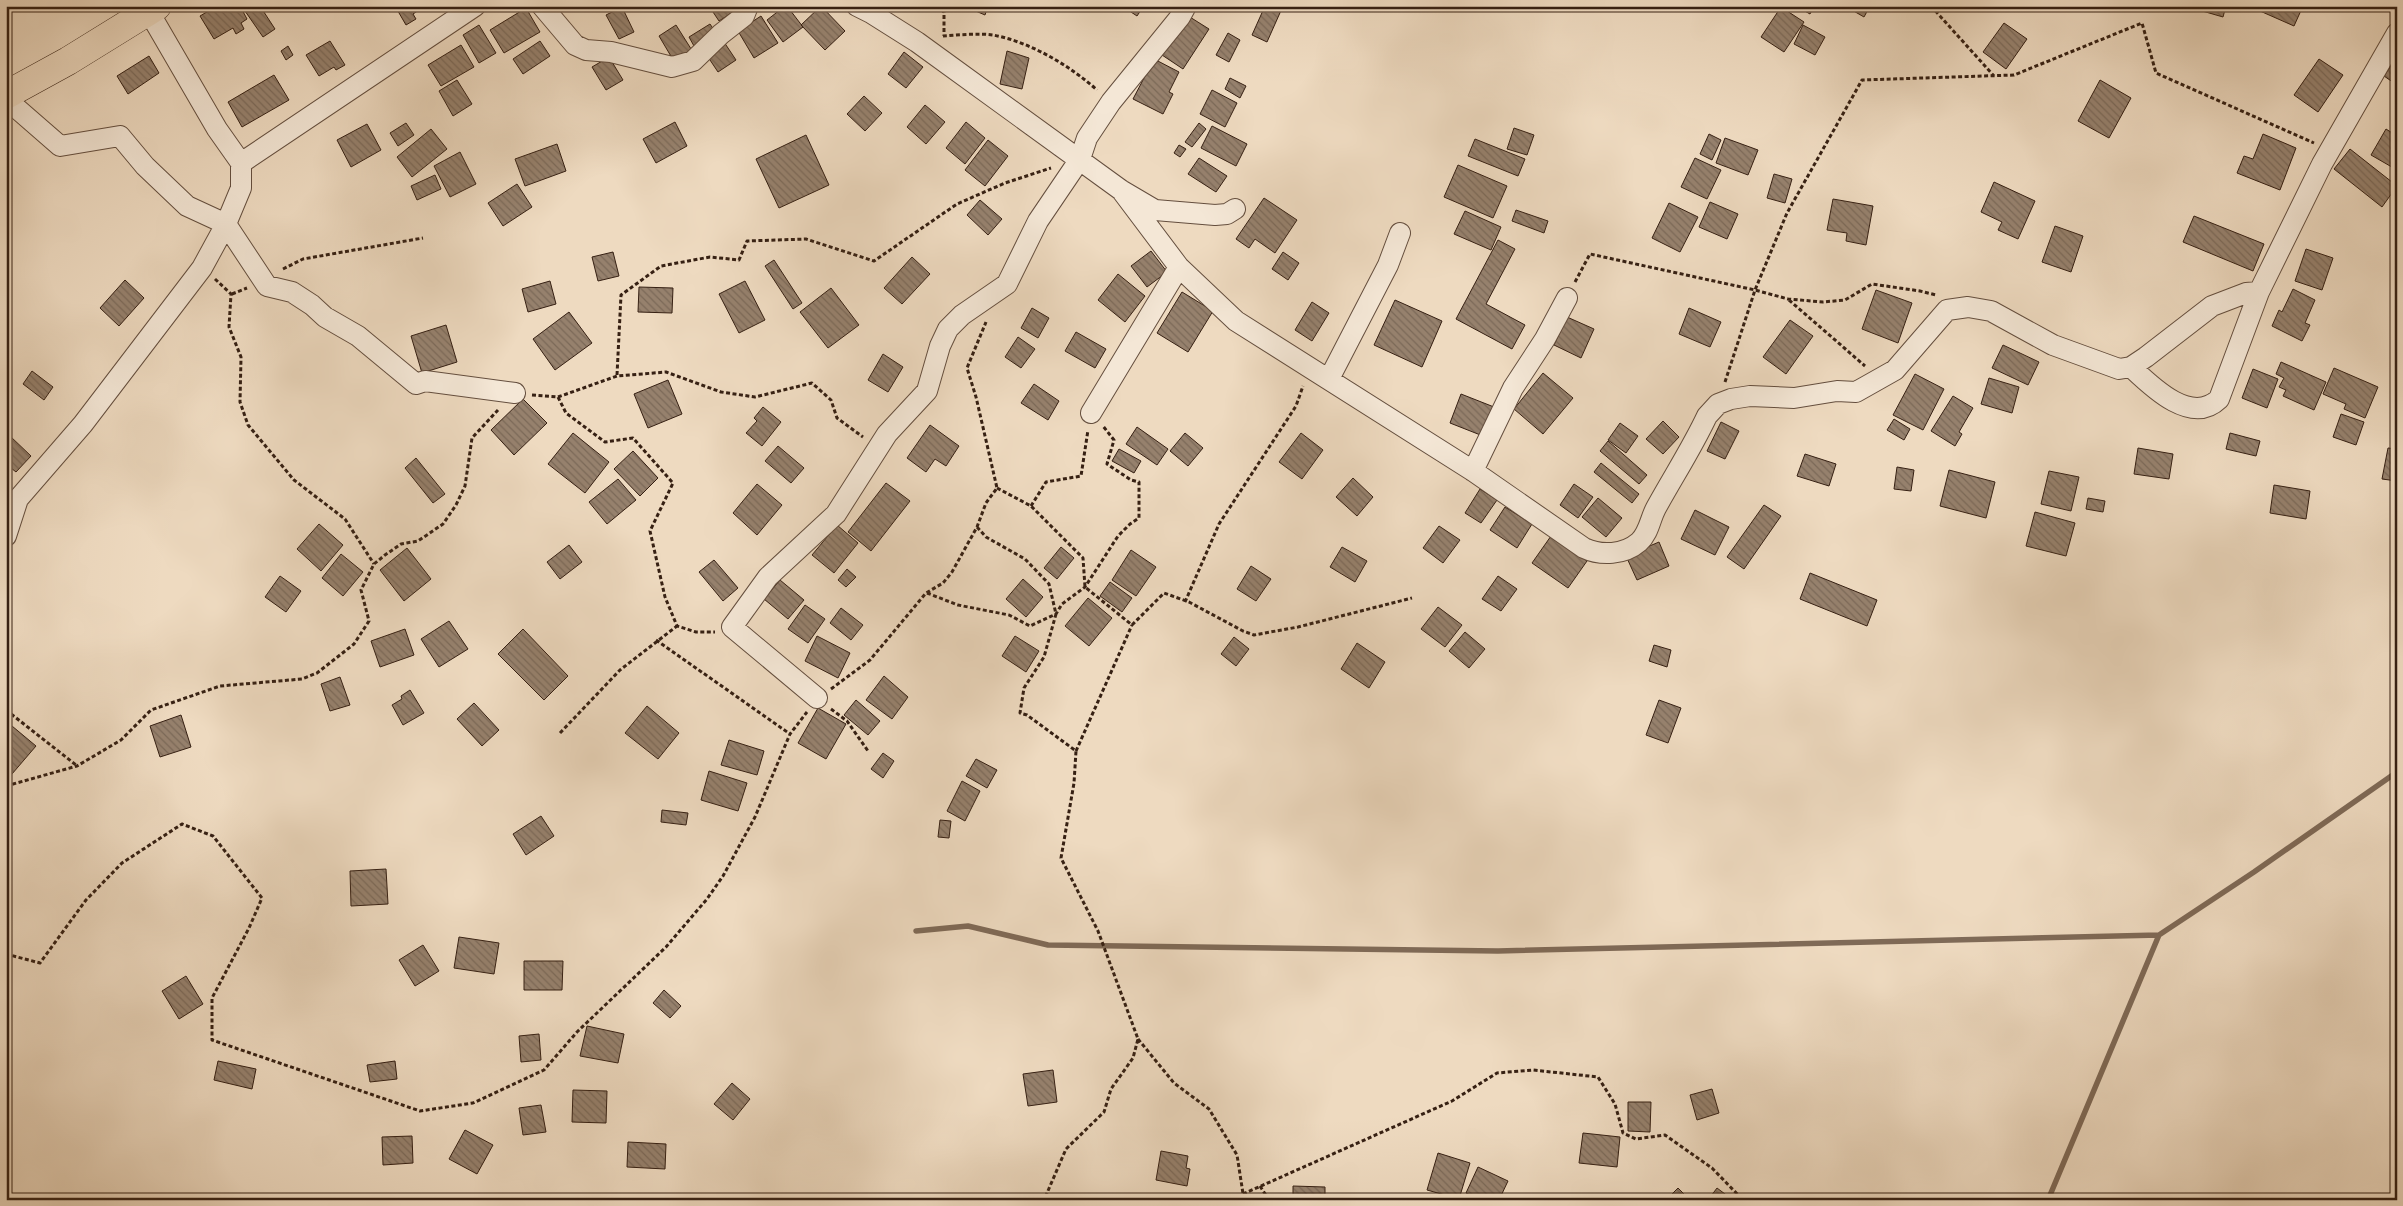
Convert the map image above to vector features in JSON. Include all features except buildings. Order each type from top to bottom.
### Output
[{"type":"highway","points":[[6,95],[153,9]]},
{"type":"street","points":[[241,163],[475,6]]},
{"type":"street","points":[[542,6],[575,45],[586,50],[611,52],[672,67],[693,61],[721,34],[744,16],[748,6]]},
{"type":"street","points":[[857,6],[871,12],[917,42],[1121,190],[1155,210],[1215,215],[1227,214],[1235,209]]},
{"type":"street","points":[[817,698],[732,627],[768,577],[836,514],[896,423],[927,391],[940,346],[948,329],[962,315],[1006,284],[1038,220],[1080,159],[1088,138],[1110,102],[1180,17],[1186,6]]},
{"type":"street","points":[[6,536],[18,499],[83,424],[202,268],[226,224],[241,188],[241,163],[217,129],[153,9]]},
{"type":"street","points":[[2131,367],[2160,394],[2174,401],[2197,408],[2214,403],[2219,399],[2259,292],[2330,150],[2397,33]]},
{"type":"street","points":[[6,99],[60,146],[120,136],[145,166],[187,206],[226,224],[267,286],[292,292],[312,305],[325,317],[358,336],[416,384],[425,381],[514,393]]},
{"type":"street","points":[[1121,190],[1179,267],[1236,321],[1474,471],[1584,548],[1594,553],[1615,553],[1639,542],[1646,533],[1656,509],[1707,416],[1718,404],[1731,399],[1750,396],[1794,398],[1837,391],[1856,392],[1881,379],[1902,362],[1932,324],[1947,310],[1962,308],[1991,311],[2053,345],[2119,369],[2131,367],[2212,306],[2246,293],[2259,292]]},
{"type":"street","points":[[1329,380],[1388,265],[1400,233]]},
{"type":"street","points":[[1091,412],[1179,267]]},
{"type":"street","points":[[1474,471],[1513,388],[1545,340],[1567,298]]},
{"type":"path","points":[[936,6],[944,12],[944,36],[992,35],[1041,52],[1080,75],[1110,102]]},
{"type":"path","points":[[1930,6],[1994,76]]},
{"type":"path","points":[[1718,404],[1755,290],[1787,213],[1862,80],[2014,76],[2142,23],[2156,73],[2330,150]]},
{"type":"path","points":[[617,376],[621,295],[661,266],[710,257],[739,260],[747,241],[806,239],[874,261],[957,204],[1005,183],[1080,159]]},
{"type":"path","points":[[232,294],[263,281],[270,270],[287,269],[303,259],[423,238]]},
{"type":"path","points":[[1567,298],[1590,254],[1788,299],[1823,302],[1845,300],[1872,284],[1940,296],[1962,308]]},
{"type":"path","points":[[202,268],[232,294]]},
{"type":"path","points":[[232,294],[229,326],[241,357],[240,402],[248,425],[294,480],[345,518],[374,564]]},
{"type":"path","points":[[1788,299],[1881,379]]},
{"type":"path","points":[[6,954],[40,963],[86,900],[122,864],[182,824],[213,836],[262,898],[249,928],[212,998],[212,1040],[420,1111],[473,1103],[544,1070],[577,1032],[677,934],[707,899],[723,876],[764,799],[790,734],[817,698],[870,660],[926,593],[952,572],[977,527],[986,503],[997,488],[976,396],[967,368],[973,350],[988,319]]},
{"type":"path","points":[[1185,602],[1219,524],[1296,406],[1304,378],[1302,364]]},
{"type":"path","points":[[6,786],[77,766],[121,740],[151,710],[220,686],[302,678],[317,673],[354,644],[370,621],[361,590],[374,564],[400,544],[418,542],[443,524],[456,505],[464,486],[472,438],[514,393],[558,397],[617,376],[666,372],[721,392],[755,397],[812,383],[830,400],[836,418],[878,448]]},
{"type":"path","points":[[558,397],[566,413],[605,442],[633,438],[673,483],[650,531],[665,597],[677,626],[696,632],[710,633],[732,627]]},
{"type":"path","points":[[1031,506],[1046,482],[1081,476],[1091,412]]},
{"type":"path","points":[[1076,750],[1027,715],[1020,713],[1024,688],[1044,657],[1056,614],[1062,604],[1085,587],[1118,536],[1139,518],[1139,482],[1131,480],[1107,464],[1114,440],[1091,412]]},
{"type":"path","points":[[997,488],[1031,506],[1083,558],[1085,587],[1132,625]]},
{"type":"path","points":[[977,527],[986,537],[1025,559],[1049,584],[1056,614]]},
{"type":"path","points":[[926,593],[958,605],[1009,615],[1030,626],[1056,614]]},
{"type":"path","points":[[1244,1200],[1237,1155],[1209,1109],[1174,1083],[1138,1039],[1098,931],[1062,858],[1074,782],[1076,750],[1132,625],[1164,593],[1254,635],[1298,627],[1412,598]]},
{"type":"path","points":[[560,733],[620,670],[656,640],[677,626]]},
{"type":"path","points":[[656,640],[790,734]]},
{"type":"path","points":[[817,698],[848,721],[868,751]]},
{"type":"path","points":[[6,710],[77,766]]},
{"type":"path","points":[[1044,1200],[1066,1149],[1104,1112],[1111,1089],[1133,1058],[1138,1039]]},
{"type":"path","points":[[1243,1194],[1452,1101],[1498,1073],[1533,1070],[1598,1077],[1615,1104],[1623,1133],[1636,1139],[1665,1135],[1712,1168],[1743,1200]]},
{"type":"path","points":[[1260,1186],[1269,1200]]},
{"type":"waterway","points":[[2048,1200],[2159,935],[2254,872],[2397,772]]},
{"type":"waterway","points":[[916,931],[968,926],[1048,945],[1498,951],[2159,935]]}]
